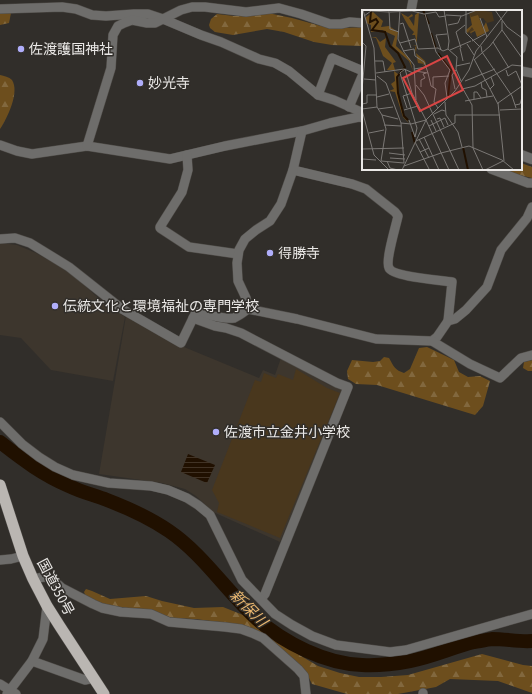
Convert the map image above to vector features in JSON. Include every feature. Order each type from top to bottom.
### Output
[{"type":"highway","name":"国道350号","points":[[0,485],[32,579],[47,606],[104,694]]},
{"type":"street","points":[[411,10],[413,0]]},
{"type":"street","points":[[0,9],[77,4],[92,15],[106,16],[148,14],[221,42],[259,59],[275,63],[289,70],[318,94],[359,111],[361,118],[330,123],[302,131],[225,146],[170,159],[87,146],[32,154],[0,145]]},
{"type":"street","points":[[87,146],[111,68],[113,35],[118,26],[124,23],[132,20],[155,23],[181,10],[192,7],[246,12],[280,4],[300,14],[330,24],[350,22],[362,23]]},
{"type":"street","points":[[318,94],[332,58],[362,71]]},
{"type":"street","points":[[522,71],[532,73]]},
{"type":"street","points":[[349,107],[362,76]]},
{"type":"street","points":[[248,309],[246,298],[238,280],[237,263],[239,250],[245,239],[270,221],[281,204],[293,170],[302,131]]},
{"type":"street","points":[[187,155],[188,170],[182,192],[160,228],[189,247],[238,254]]},
{"type":"street","points":[[522,155],[532,159]]},
{"type":"street","points":[[293,170],[352,184],[366,189],[396,212],[398,216],[390,245],[388,268],[400,275],[452,282],[448,321],[432,342]]},
{"type":"street","points":[[494,170],[532,183]]},
{"type":"street","points":[[448,321],[455,319],[466,310],[487,287],[501,250],[527,218],[532,207]]},
{"type":"street","points":[[0,238],[15,238],[30,243],[69,267],[122,309],[181,343],[196,312],[225,318],[234,318],[248,309],[297,319],[376,339],[432,342],[470,364],[500,378],[521,358],[532,355]]},
{"type":"street","points":[[193,318],[214,326],[241,332],[337,384],[348,387],[265,594],[261,599]]},
{"type":"street","points":[[0,422],[22,444],[39,457],[54,467],[73,475],[109,483],[157,487],[187,498],[198,505],[210,515],[242,580],[276,614],[312,636],[336,645],[390,652],[416,647],[474,630],[512,621],[532,614]]},
{"type":"street","points":[[0,560],[23,556]]},
{"type":"street","points":[[32,579],[44,577],[51,578],[62,588],[102,608],[121,612],[151,614],[169,622],[241,629],[252,633],[263,638],[298,669],[304,676],[306,694]]},
{"type":"street","points":[[0,684],[11,692],[32,661],[42,639],[47,606]]},
{"type":"street","points":[[32,661],[85,680],[94,678]]},
{"type":"shaded area","name":"伝統文化と環境福祉の専門学校","points":[[0,244],[17,245],[54,263],[74,276],[96,296],[125,317],[113,381],[51,370],[21,338],[0,335]]},
{"type":"shaded area","name":"佐渡市立金井小学校","points":[[126,316],[184,347],[259,378],[263,370],[275,375],[281,358],[329,385],[344,390],[280,542],[213,512],[196,496],[185,489],[162,483],[99,474]]},
{"type":"shaded area","points":[[296,369],[327,388],[340,393],[280,538],[217,512],[219,503],[212,490],[255,380],[261,382],[264,373],[276,378],[278,374],[293,380]]},
{"type":"shaded area","points":[[188,454],[215,465],[207,483],[181,472]]},
{"type":"green space","points":[[0,13],[11,13],[9,23],[0,25]]},
{"type":"green space","points":[[268,13],[321,26],[344,28],[362,27],[362,46],[332,45],[314,42],[284,32],[267,29],[233,35],[215,32],[210,28],[209,25],[211,19],[217,14],[234,16]]},
{"type":"green space","points":[[0,75],[8,77],[12,80],[14,85],[14,98],[6,119],[0,129]]},
{"type":"green space","points":[[522,163],[532,167],[532,178],[503,170],[522,170]]},
{"type":"green space","points":[[427,347],[454,360],[459,372],[468,377],[480,376],[490,381],[483,406],[475,415],[377,385],[356,384],[348,379],[347,371],[352,360],[373,362],[380,361],[384,357],[389,358],[395,368],[404,373],[410,369],[419,348]]},
{"type":"green space","points":[[532,360],[532,371],[528,371],[523,368],[524,362]]},
{"type":"green space","points":[[86,589],[110,599],[146,596],[194,608],[223,607],[248,617],[296,653],[318,666],[359,677],[408,675],[482,654],[532,666],[532,693],[498,681],[450,679],[436,687],[398,694],[347,694],[312,684],[307,674],[266,637],[226,623],[172,618],[151,611],[110,606],[86,597],[84,592]]},
{"type":"waterway","name":"新保川","points":[[0,442],[25,461],[50,477],[78,490],[131,510],[169,531],[193,551],[257,619],[280,636],[306,651],[334,661],[348,664],[380,665],[418,659],[466,644],[492,639],[532,641]]},
{"type":"place","name":"佐渡護国神社","points":[[21,49]]},
{"type":"place","name":"妙光寺","points":[[140,83]]},
{"type":"place","name":"得勝寺","points":[[270,253]]},
{"type":"place","name":"伝統文化と環境福祉の専門学校","points":[[55,306]]},
{"type":"place","name":"佐渡市立金井小学校","points":[[216,432]]}]
